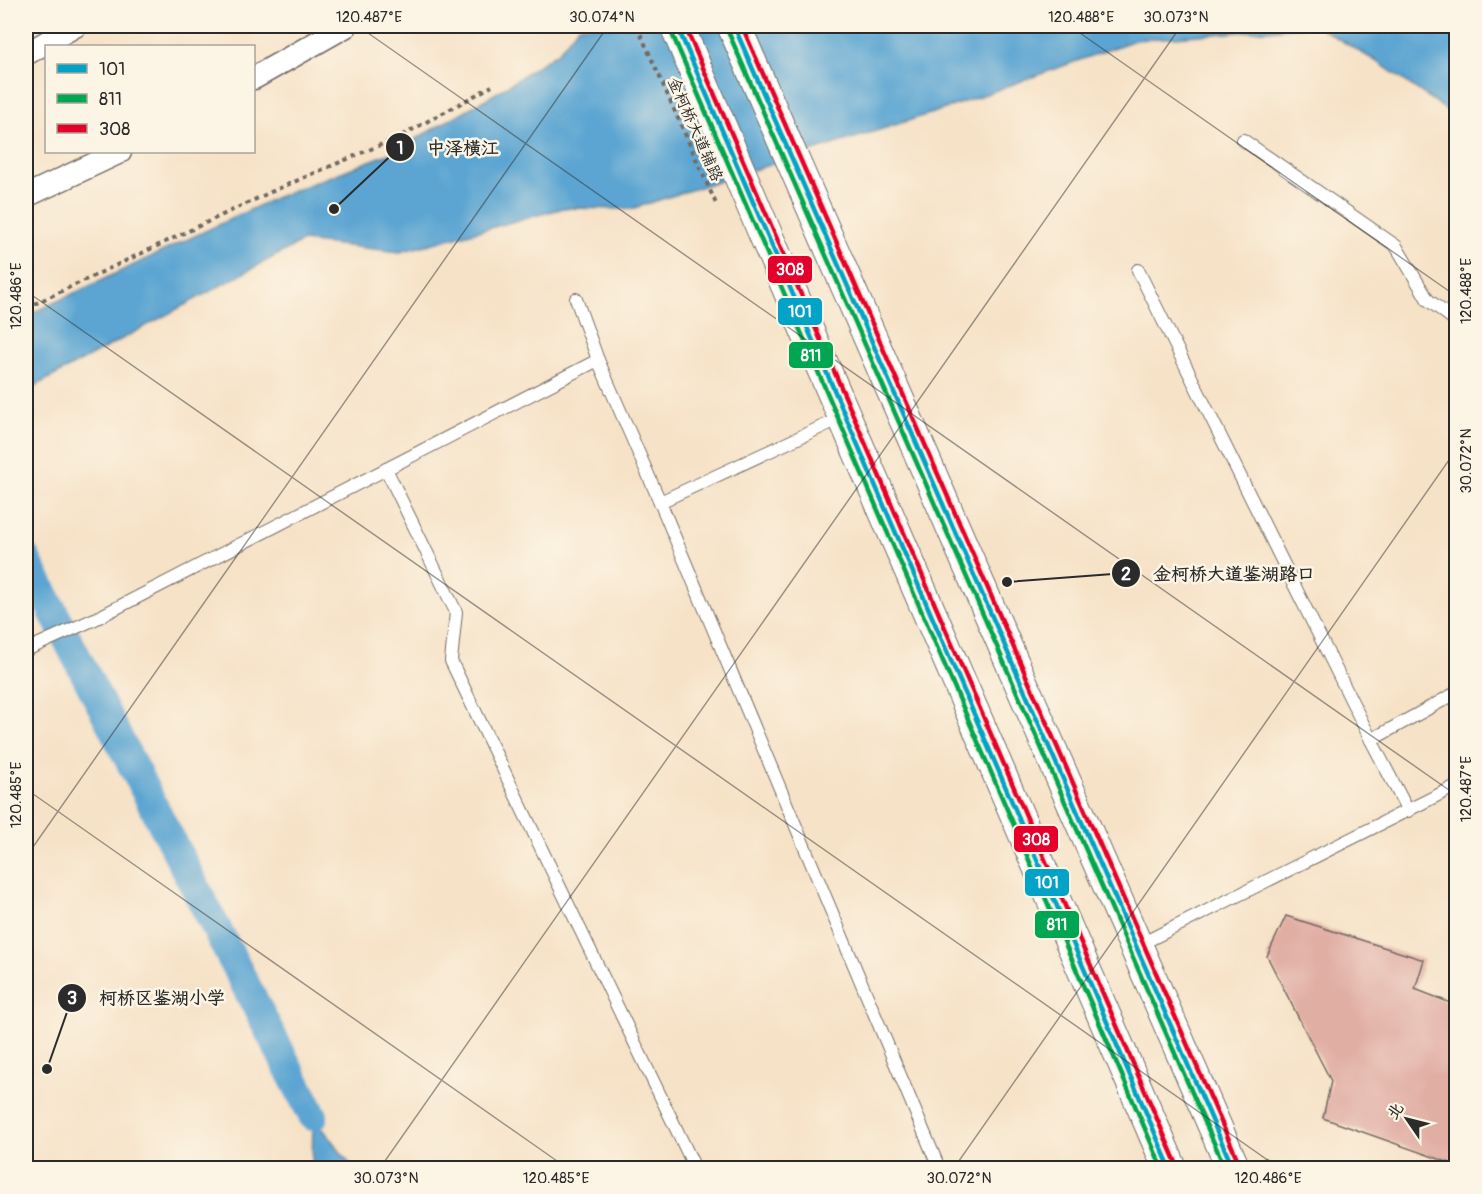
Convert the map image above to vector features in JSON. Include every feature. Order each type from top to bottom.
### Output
[{"type":"main road","points":[[677,26],[1170,1168]]},
{"type":"main road","points":[[734,26],[1233,1168]]},
{"type":"street","points":[[26,54],[75,26]]},
{"type":"street","points":[[255,77],[346,26]]},
{"type":"street","points":[[26,196],[118,153]]},
{"type":"lane","points":[[1243,140],[1396,246],[1428,300],[1456,321]]},
{"type":"lane","points":[[1138,270],[1408,811]]},
{"type":"lane","points":[[576,299],[598,360],[660,502],[939,1168]]},
{"type":"lane","points":[[26,650],[97,618],[598,360]]},
{"type":"lane","points":[[660,502],[844,417]]},
{"type":"lane","points":[[386,469],[456,612],[451,662],[695,1168]]},
{"type":"lane","points":[[1371,740],[1456,693]]},
{"type":"lane","points":[[1136,946],[1456,786]]},
{"type":"path","name":"金柯桥大道辅路","points":[[638,26],[719,210]]},
{"type":"path","points":[[26,308],[275,190],[399,136],[492,86]]},
{"type":"water","points":[[579,26],[1317,26],[1135,40],[942,110],[631,209],[564,208],[400,252],[303,241],[26,391],[26,316],[277,197],[393,152],[498,92],[558,52]]},
{"type":"water","points":[[1317,26],[1456,26],[1456,122],[1449,112],[1379,63]]},
{"type":"water","points":[[313,1116],[353,1168],[312,1168]]},
{"type":"building","points":[[1286,916],[1424,960],[1415,989],[1456,1005],[1456,1165],[1323,1118],[1331,1081],[1267,956]]},
{"type":"waterway","points":[[26,559],[313,1116]]},
{"type":"transit line","name":"101","points":[[677,26],[1170,1168]]},
{"type":"transit line","name":"308","points":[[685,26],[1177,1165]]},
{"type":"transit line","name":"101","points":[[734,26],[1233,1168]]},
{"type":"transit line","name":"308","points":[[742,26],[1240,1165]]},
{"type":"transit line","name":"811","points":[[670,29],[1162,1168]]},
{"type":"transit line","name":"811","points":[[727,29],[1225,1168]]},
{"type":"place","name":"中泽横江","points":[[334,209]]},
{"type":"place","name":"金柯桥大道鉴湖路口","points":[[1007,582]]},
{"type":"place","name":"柯桥区鉴湖小学","points":[[47,1069]]}]
